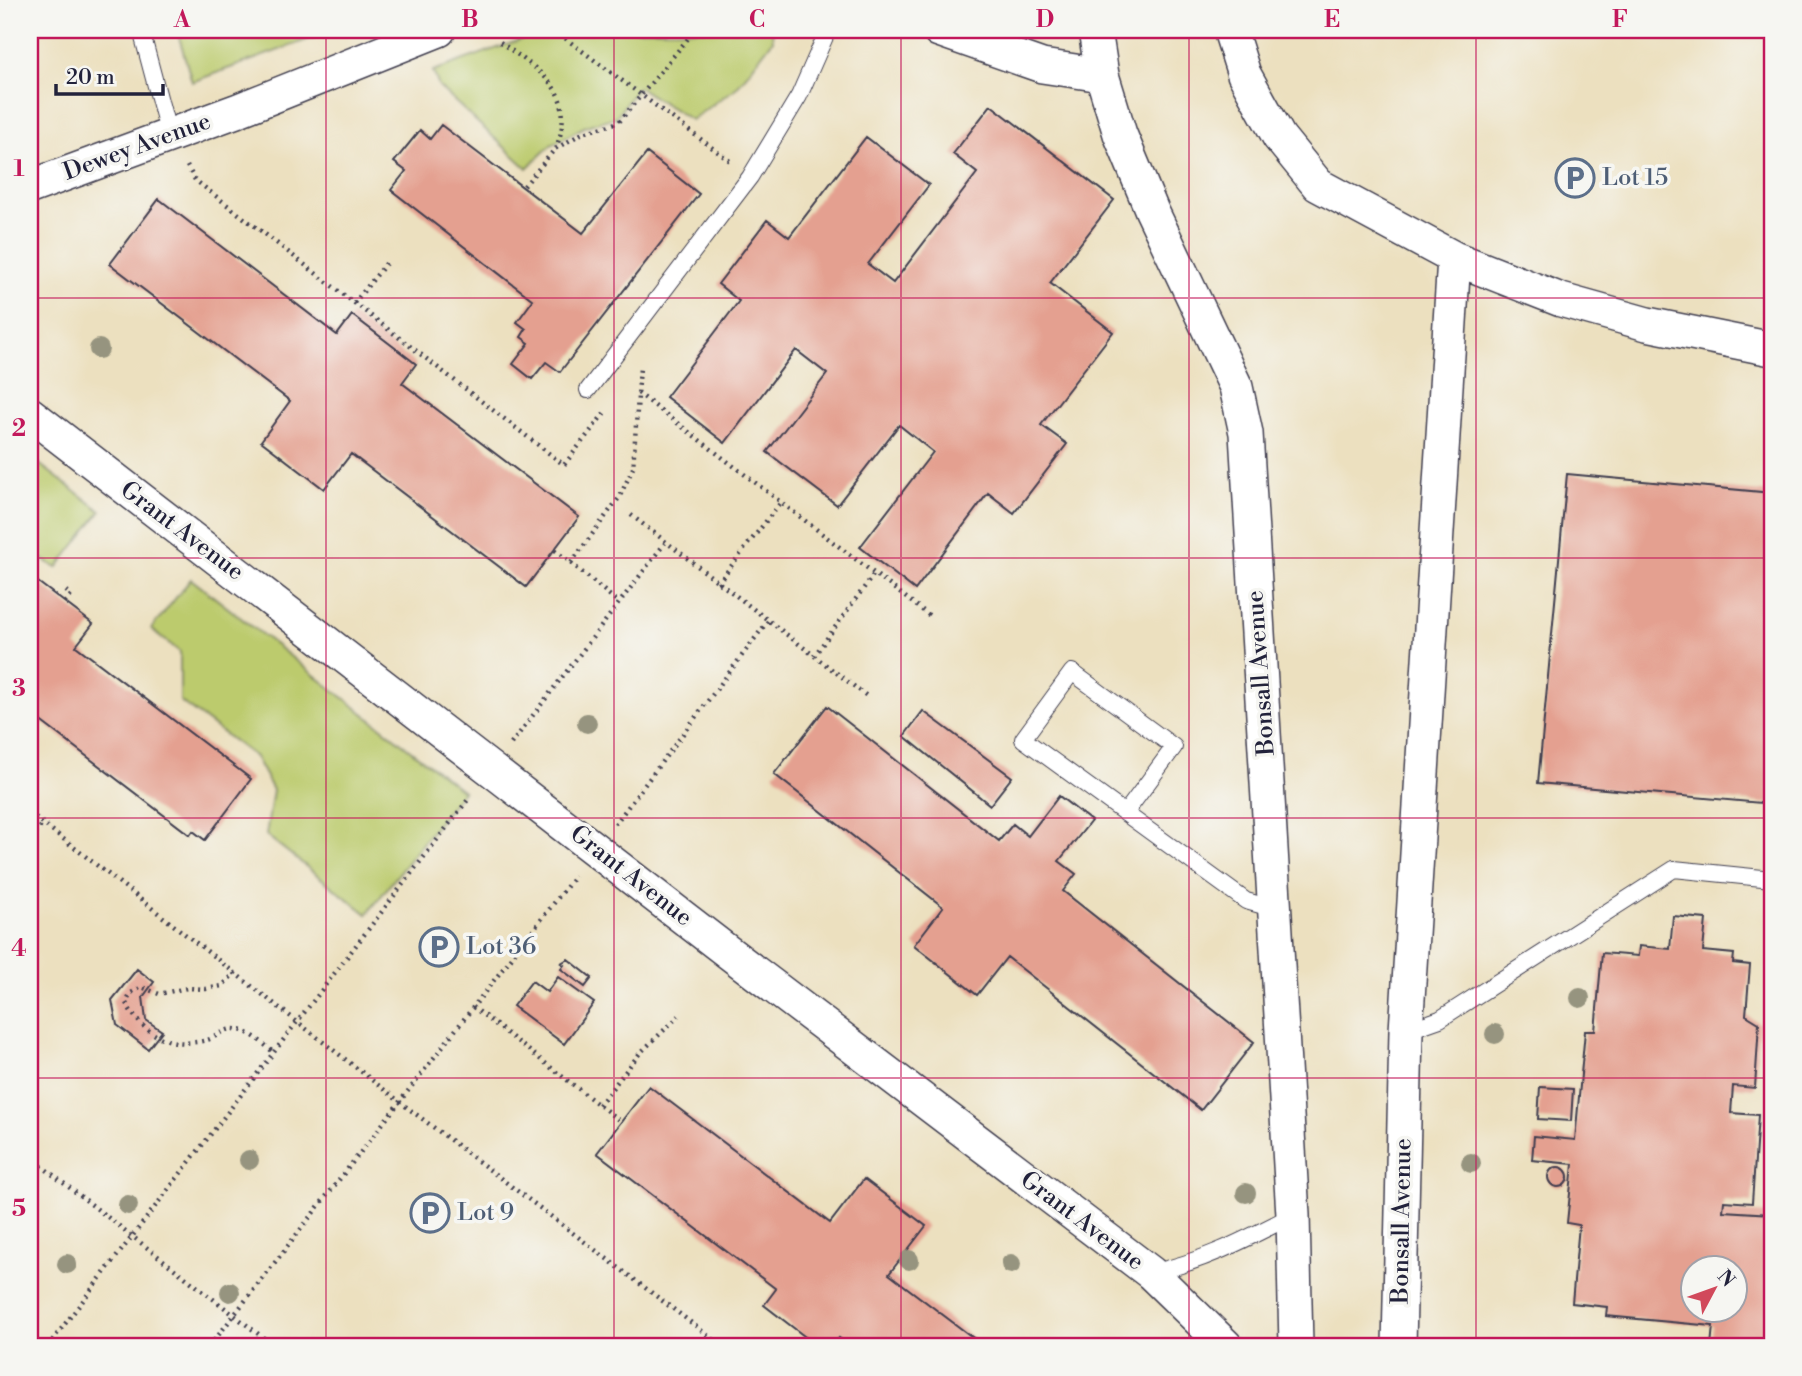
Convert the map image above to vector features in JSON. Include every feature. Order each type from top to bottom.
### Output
[{"type":"street","name":"Dewey Avenue","points":[[30,187],[176,147],[439,30]]},
{"type":"street","points":[[939,30],[1042,66],[1102,75]]},
{"type":"street","name":"Bonsall Avenue","points":[[1095,30],[1102,75],[1120,134],[1152,211],[1236,387],[1246,433],[1293,1215],[1296,1346]]},
{"type":"street","points":[[1230,30],[1244,74],[1279,137],[1318,185],[1454,258],[1561,300],[1647,324],[1772,349]]},
{"type":"street","name":"Bonsall Avenue","points":[[1399,1346],[1406,1031],[1454,258]]},
{"type":"street","name":"Grant Avenue","points":[[30,414],[728,952],[1151,1273],[1226,1346]]},
{"type":"lane","points":[[141,30],[176,147]]},
{"type":"lane","points":[[588,390],[750,177],[799,96],[828,30]]},
{"type":"lane","points":[[1126,813],[1174,747],[1072,672],[1023,739],[1247,901],[1275,909]]},
{"type":"lane","points":[[1406,1031],[1440,1019],[1674,869],[1772,878]]},
{"type":"lane","points":[[1151,1273],[1190,1265],[1232,1248],[1293,1215]]},
{"type":"path","points":[[554,30],[750,177]]},
{"type":"path","points":[[555,149],[581,134],[619,122],[695,30]]},
{"type":"path","points":[[500,43],[547,76],[564,108],[563,128],[555,149],[524,186]]},
{"type":"path","points":[[176,147],[195,180],[564,465]]},
{"type":"path","points":[[354,303],[388,261]]},
{"type":"path","points":[[571,564],[619,498],[633,468],[640,366]]},
{"type":"path","points":[[638,393],[930,616]]},
{"type":"path","points":[[718,583],[781,502]]},
{"type":"path","points":[[631,515],[868,697]]},
{"type":"path","points":[[508,749],[665,543]]},
{"type":"path","points":[[555,550],[619,603]]},
{"type":"path","points":[[814,656],[874,574]]},
{"type":"path","points":[[65,591],[71,595],[65,603]]},
{"type":"path","points":[[610,830],[768,621]]},
{"type":"path","points":[[30,1336],[46,1346],[474,793]]},
{"type":"path","points":[[30,813],[400,1102],[722,1346]]},
{"type":"path","points":[[30,838],[43,824]]},
{"type":"path","points":[[210,1346],[580,870]]},
{"type":"path","points":[[236,972],[222,986],[206,989],[187,988],[159,993],[142,987],[131,993],[126,1003],[136,1021],[163,1040],[184,1045],[210,1040],[230,1029],[242,1031],[258,1039],[274,1053]]},
{"type":"path","points":[[473,1007],[621,1122]]},
{"type":"path","points":[[599,1105],[640,1054],[679,1016]]},
{"type":"path","points":[[30,1157],[274,1346]]},
{"type":"green space","points":[[177,30],[334,30],[192,82]]},
{"type":"green space","points":[[548,30],[772,30],[773,40],[737,87],[691,120],[638,87],[616,117],[586,126],[551,145],[527,168],[439,87],[433,71]]},
{"type":"green space","points":[[30,457],[101,511],[57,568],[35,555],[30,556]]},
{"type":"green space","points":[[191,579],[463,791],[367,914],[266,835],[273,790],[255,757],[180,701],[180,652],[151,629]]},
{"type":"building","points":[[991,105],[1114,200],[1050,283],[1113,332],[1041,425],[1067,444],[1014,513],[988,493],[915,590],[860,547],[933,452],[899,425],[837,505],[767,452],[827,374],[796,350],[725,443],[666,397],[739,301],[718,284],[767,220],[789,237],[866,137],[929,185],[868,264],[893,283],[977,173],[953,154]]},
{"type":"building","points":[[441,125],[583,233],[647,153],[699,194],[560,372],[546,362],[532,379],[513,364],[529,343],[521,337],[526,329],[517,322],[533,300],[391,190],[406,171],[394,162],[420,130],[430,139]]},
{"type":"building","points":[[159,199],[337,335],[352,315],[416,364],[402,383],[579,517],[526,587],[351,454],[324,489],[261,441],[290,401],[110,264]]},
{"type":"building","points":[[1567,474],[1772,493],[1772,804],[1538,783]]},
{"type":"building","points":[[30,576],[93,624],[76,646],[251,779],[205,840],[193,831],[190,835],[30,713]]},
{"type":"building","points":[[827,706],[999,841],[1013,824],[1028,836],[1059,796],[1091,821],[1059,861],[1076,874],[1063,891],[1254,1042],[1201,1110],[1007,957],[977,995],[914,945],[943,907],[774,774]]},
{"type":"building","points":[[923,711],[1012,777],[990,805],[904,736]]},
{"type":"building","points":[[1673,916],[1706,919],[1703,951],[1734,954],[1733,963],[1750,965],[1746,1015],[1759,1023],[1755,1088],[1733,1086],[1731,1113],[1758,1115],[1752,1203],[1724,1201],[1723,1211],[1772,1214],[1772,1346],[1711,1346],[1713,1326],[1692,1324],[1750,1324],[1750,1254],[1680,1254],[1680,1323],[1606,1316],[1607,1307],[1572,1303],[1579,1225],[1567,1223],[1573,1164],[1532,1160],[1534,1136],[1575,1140],[1585,1031],[1595,1031],[1602,953],[1638,956],[1639,946],[1670,949]]},
{"type":"building","points":[[568,959],[592,978],[585,987],[561,969],[564,965],[561,963]]},
{"type":"building","points":[[137,969],[154,982],[143,997],[146,1020],[162,1031],[148,1049],[117,1025],[112,1000]]},
{"type":"building","points":[[558,977],[594,1003],[564,1044],[513,1006],[532,981],[547,992]]},
{"type":"building","points":[[649,1086],[830,1223],[864,1179],[926,1226],[889,1274],[984,1346],[850,1346],[839,1338],[833,1346],[817,1346],[764,1305],[776,1289],[597,1153]]},
{"type":"building","points":[[1540,1087],[1573,1089],[1571,1121],[1538,1119]]},
{"type":"building","points":[[1558,1167],[1565,1170],[1568,1177],[1565,1184],[1558,1187],[1551,1184],[1548,1177],[1551,1170]]},
{"type":"place","name":"Lot 15","points":[[1575,178]]},
{"type":"place","name":"Lot 36","points":[[439,947]]},
{"type":"place","name":"Lot 9","points":[[430,1213]]}]
